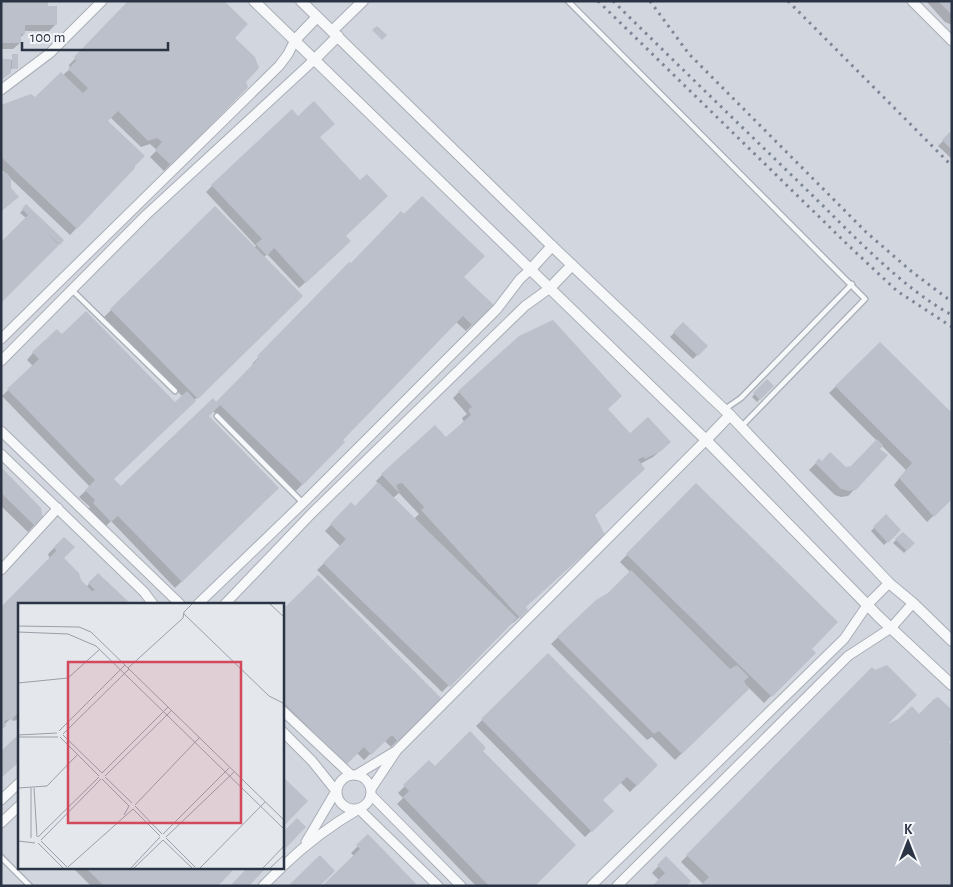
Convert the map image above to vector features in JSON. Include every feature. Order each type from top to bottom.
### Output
[{"type":"street","points":[[1,90],[50,53],[102,1]]},
{"type":"street","points":[[254,1],[706,440],[879,617],[952,685]]},
{"type":"street","points":[[301,1],[552,246],[727,412],[889,583],[913,603],[952,641]]},
{"type":"street","points":[[1,361],[146,215],[314,60],[363,1]]},
{"type":"street","points":[[912,1],[952,41]]},
{"type":"street","points":[[1,339],[279,66],[295,40],[317,17]]},
{"type":"street","points":[[136,205],[146,215]]},
{"type":"street","points":[[199,603],[303,503],[497,309],[520,280],[552,246]]},
{"type":"street","points":[[82,258],[93,268]]},
{"type":"street","points":[[226,603],[312,513],[525,306],[550,288],[572,265]]},
{"type":"street","points":[[284,866],[303,847],[366,804],[371,792],[397,750],[706,440],[727,412]]},
{"type":"street","points":[[1,431],[179,603]]},
{"type":"street","points":[[1,454],[144,592],[152,603]]},
{"type":"street","points":[[303,503],[312,513]]},
{"type":"street","points":[[1,570],[58,508]]},
{"type":"street","points":[[591,886],[844,639],[868,604],[889,583]]},
{"type":"street","points":[[617,886],[848,656],[891,628],[913,603]]},
{"type":"street","points":[[284,712],[354,775],[365,779],[371,792],[462,886]]},
{"type":"street","points":[[284,733],[312,761],[336,791],[341,804],[347,808],[359,809],[438,886]]},
{"type":"street","points":[[303,847],[343,778],[354,775],[397,750]]},
{"type":"street","points":[[1,800],[18,784]]},
{"type":"street","points":[[1,823],[18,807]]},
{"type":"street","points":[[263,886],[280,870]]},
{"type":"lane","points":[[568,1],[865,299],[741,427]]},
{"type":"lane","points":[[727,412],[852,284]]},
{"type":"lane","points":[[72,290],[175,391]]},
{"type":"lane","points":[[217,416],[303,503]]},
{"type":"lane","points":[[1,857],[30,886]]},
{"type":"shaded area","points":[[1,1],[952,1],[952,886],[1,886]]},
{"type":"building","points":[[1,1],[48,1],[48,6],[57,6],[57,25],[25,25],[25,34],[21,34],[21,43],[1,43]]},
{"type":"building","points":[[128,1],[224,1],[248,24],[235,38],[255,57],[259,68],[246,82],[248,87],[172,166],[155,150],[162,142],[157,138],[148,141],[118,111],[108,121],[145,156],[77,229],[1,157],[1,105],[31,94],[35,97],[61,72],[83,93],[88,88],[68,69],[76,61],[74,57]]},
{"type":"building","points":[[938,1],[952,1],[952,15]]},
{"type":"building","points":[[377,26],[387,35],[382,40],[372,30]]},
{"type":"building","points":[[12,54],[18,54],[18,69],[12,68]]},
{"type":"building","points":[[1,59],[11,59],[11,73],[1,80]]},
{"type":"building","points":[[314,101],[335,124],[320,137],[360,180],[367,174],[388,196],[346,236],[351,241],[306,283],[274,248],[267,256],[256,244],[262,239],[211,185],[292,109],[298,116]]},
{"type":"building","points":[[952,130],[952,150],[942,140]]},
{"type":"building","points":[[1,173],[7,173],[11,178],[11,188],[19,197],[1,211]]},
{"type":"building","points":[[422,196],[485,256],[464,277],[494,305],[473,326],[463,316],[343,440],[345,442],[303,485],[220,405],[209,416],[279,488],[182,582],[118,516],[111,522],[93,503],[95,500],[85,490],[95,480],[7,389],[39,359],[32,352],[57,329],[62,334],[86,311],[175,402],[187,391],[196,401],[114,479],[121,486],[213,398],[216,402],[259,358],[257,356],[349,262],[351,263],[401,211],[404,214]]},
{"type":"building","points":[[26,204],[64,240],[60,245],[43,229],[59,245],[1,303],[1,242],[28,215],[22,209]]},
{"type":"building","points":[[215,206],[303,296],[198,399],[110,309]]},
{"type":"building","points":[[553,320],[622,396],[608,409],[630,433],[648,417],[671,442],[661,451],[645,459],[644,457],[638,459],[645,469],[595,515],[605,535],[526,607],[528,610],[520,618],[421,510],[424,507],[402,483],[396,485],[400,494],[381,474],[435,425],[446,437],[471,415],[468,410],[472,407],[458,391],[519,336]]},
{"type":"building","points":[[683,322],[708,346],[698,356],[673,332]]},
{"type":"building","points":[[880,342],[952,413],[952,499],[934,517],[899,478],[912,463],[835,386]]},
{"type":"building","points":[[767,379],[774,386],[760,400],[753,393]]},
{"type":"building","points":[[877,439],[883,445],[880,449],[888,455],[856,490],[841,489],[815,463],[819,458],[822,461],[830,452],[846,467],[851,466]]},
{"type":"building","points":[[1,467],[41,508],[43,518],[35,526],[1,493]]},
{"type":"building","points":[[378,482],[517,618],[450,687],[323,563],[346,539],[330,524],[351,502],[355,506]]},
{"type":"building","points":[[696,483],[838,622],[812,649],[816,653],[772,697],[626,554]]},
{"type":"building","points":[[886,514],[901,530],[888,543],[873,527]]},
{"type":"building","points":[[903,532],[915,543],[907,551],[895,539]]},
{"type":"building","points":[[64,537],[75,547],[64,558],[79,573],[81,580],[92,591],[95,590],[88,583],[98,573],[130,603],[110,603],[107,600],[109,603],[18,603],[18,713],[12,719],[13,722],[10,719],[4,721],[6,726],[1,730],[1,607],[56,551],[54,547]]},
{"type":"building","points":[[631,570],[730,669],[737,665],[749,677],[744,681],[749,689],[682,754],[659,731],[654,734],[557,637],[596,600],[608,593]]},
{"type":"building","points":[[318,575],[442,699],[398,742],[392,735],[371,755],[364,747],[346,765],[284,703],[284,608]]},
{"type":"building","points":[[548,653],[658,765],[637,786],[627,777],[603,800],[614,811],[592,832],[481,719]]},
{"type":"building","points":[[887,665],[917,695],[888,724],[898,719],[912,706],[919,714],[938,697],[952,710],[952,739],[949,742],[952,745],[952,886],[700,886],[709,877],[686,855],[872,667],[875,670]]},
{"type":"building","points":[[470,731],[486,748],[483,751],[576,845],[535,886],[489,886],[403,797],[409,791],[403,785],[429,760],[435,766]]},
{"type":"building","points":[[18,735],[18,763],[1,778],[1,751]]},
{"type":"building","points":[[284,778],[308,801],[284,826]]},
{"type":"building","points":[[297,818],[306,827],[284,850],[284,831]]},
{"type":"building","points":[[368,834],[418,886],[322,886],[360,849],[356,845]]},
{"type":"building","points":[[320,855],[335,871],[320,886],[288,886]]},
{"type":"building","points":[[666,856],[691,881],[687,886],[652,886],[665,873],[657,865]]},
{"type":"building","points":[[88,870],[233,870],[218,886],[104,886]]},
{"type":"building","points":[[245,870],[264,870],[249,886],[230,886]]},
{"type":"railway","points":[[598,1],[897,291],[952,327]]},
{"type":"railway","points":[[613,1],[879,260],[915,291],[952,315]]},
{"type":"railway","points":[[650,1],[689,54],[866,232],[911,271],[952,302]]},
{"type":"railway","points":[[788,1],[952,166]]}]
